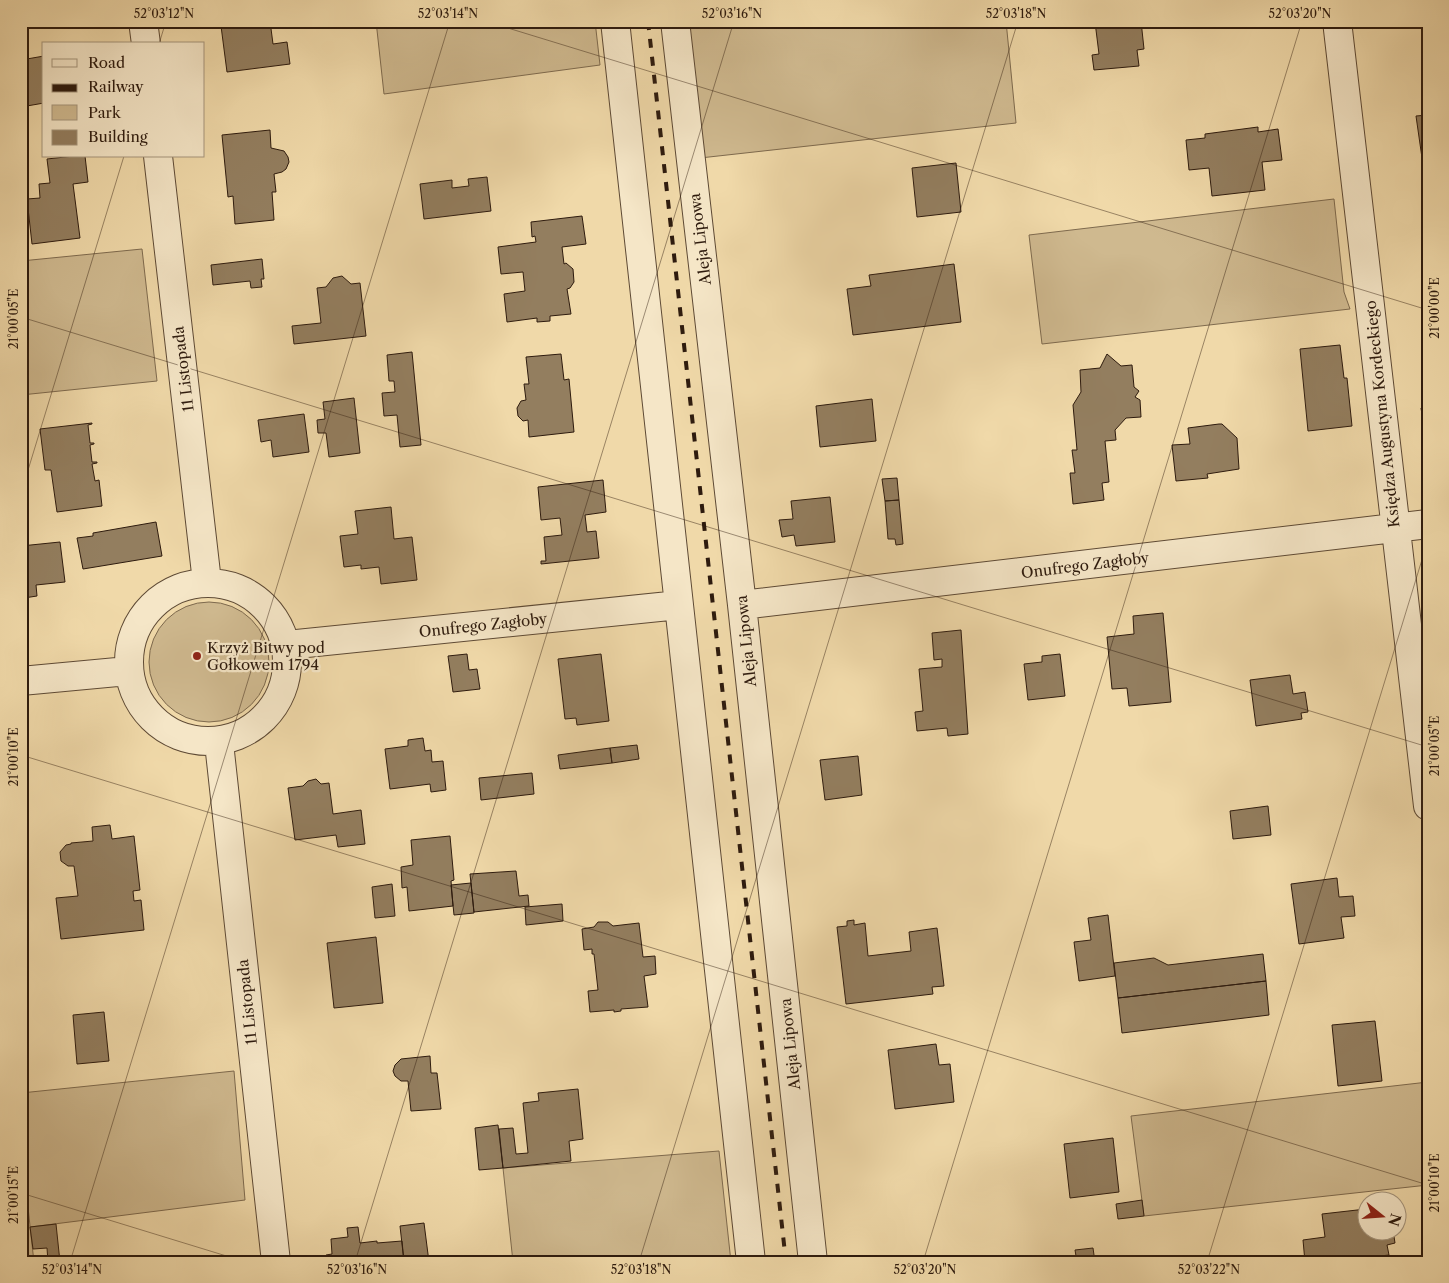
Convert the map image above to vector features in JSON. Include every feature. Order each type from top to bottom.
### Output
[{"type":"street","points":[[143,21],[146,42]]},
{"type":"street","points":[[615,21],[751,1262]]},
{"type":"street","name":"Aleja Lipowa","points":[[675,21],[742,605],[813,1262]]},
{"type":"street","name":"Księdza Augustyna Kordeckiego","points":[[1337,21],[1428,806]]},
{"type":"street","name":"11 Listopada","points":[[158,158],[207,582]]},
{"type":"street","name":"Onufrego Zagłoby","points":[[742,605],[1428,524]]},
{"type":"street","points":[[207,582],[241,589],[271,612],[287,645],[286,684],[275,708],[260,725],[219,743],[189,741],[162,728],[140,705],[128,671],[130,642],[140,621],[157,601],[178,588],[207,582]]},
{"type":"street","name":"Onufrego Zagłoby","points":[[287,645],[679,605]]},
{"type":"street","points":[[21,682],[128,671]]},
{"type":"street","name":"11 Listopada","points":[[219,743],[276,1262]]},
{"type":"green space","points":[[376,21],[595,21],[600,65],[384,94]]},
{"type":"green space","points":[[685,21],[1006,21],[1016,123],[700,158]]},
{"type":"green space","points":[[1334,199],[1344,292],[1350,309],[1042,344],[1029,235]]},
{"type":"green space","points":[[142,249],[157,381],[21,395],[21,261]]},
{"type":"green space","points":[[209,602],[221,603],[232,607],[242,612],[251,620],[259,629],[264,639],[268,650],[268,674],[264,685],[259,695],[251,704],[242,712],[232,717],[221,721],[209,722],[197,721],[186,717],[176,712],[167,704],[159,695],[154,685],[150,674],[149,662],[150,650],[154,639],[159,629],[167,620],[176,612],[186,607],[197,603]]},
{"type":"green space","points":[[234,1071],[245,1200],[30,1227],[34,1262],[21,1262],[21,1228],[30,1226],[21,1140],[21,1093]]},
{"type":"green space","points":[[1428,1082],[1428,1185],[1382,1190],[1356,1190],[1356,1193],[1144,1216],[1131,1116]]},
{"type":"green space","points":[[719,1151],[731,1262],[513,1262],[503,1168]]},
{"type":"building","points":[[225,21],[270,21],[273,44],[287,42],[290,64],[227,72],[221,26],[226,25]]},
{"type":"building","points":[[1141,21],[1144,49],[1137,50],[1139,66],[1094,70],[1092,55],[1099,54],[1095,22]]},
{"type":"building","points":[[42,56],[42,103],[21,107],[21,60]]},
{"type":"building","points":[[1428,115],[1428,172],[1424,172],[1416,116]]},
{"type":"building","points":[[1258,127],[1258,132],[1278,129],[1282,160],[1262,162],[1265,190],[1212,196],[1209,168],[1189,170],[1186,140],[1205,138],[1205,134]]},
{"type":"building","points":[[270,130],[271,148],[284,151],[289,162],[286,169],[274,174],[276,192],[272,192],[274,220],[235,224],[233,196],[228,197],[222,135]]},
{"type":"building","points":[[85,158],[88,182],[73,184],[80,238],[32,244],[27,199],[40,198],[39,184],[50,183],[47,159]]},
{"type":"building","points":[[956,163],[961,212],[917,217],[912,168]]},
{"type":"building","points":[[487,177],[491,211],[424,219],[420,184],[452,180],[452,188],[469,186],[468,179]]},
{"type":"building","points":[[582,216],[586,244],[562,247],[564,264],[566,263],[573,269],[574,282],[567,289],[571,314],[550,316],[550,321],[537,322],[537,318],[507,322],[504,294],[525,291],[523,272],[501,274],[498,247],[536,242],[535,236],[532,237],[531,222]]},
{"type":"building","points":[[262,259],[264,279],[261,279],[262,287],[251,288],[250,281],[213,285],[211,265]]},
{"type":"building","points":[[954,264],[961,322],[853,335],[847,289],[871,286],[869,275]]},
{"type":"building","points":[[342,276],[351,284],[360,283],[366,336],[294,344],[292,326],[321,323],[317,288],[326,287],[333,278]]},
{"type":"building","points":[[1340,345],[1344,378],[1347,378],[1352,426],[1308,431],[1300,349]]},
{"type":"building","points":[[412,352],[421,445],[400,447],[397,415],[384,416],[382,393],[395,392],[394,381],[389,381],[387,355]]},
{"type":"building","points":[[561,354],[564,380],[569,379],[574,432],[529,437],[528,420],[523,421],[518,416],[517,408],[521,401],[526,400],[524,384],[529,384],[526,357]]},
{"type":"building","points":[[1107,354],[1121,366],[1132,365],[1134,387],[1139,391],[1135,397],[1140,400],[1141,417],[1126,418],[1115,430],[1116,440],[1105,441],[1109,482],[1102,483],[1104,500],[1073,504],[1070,473],[1075,473],[1072,450],[1077,450],[1073,405],[1081,392],[1080,370],[1100,368]]},
{"type":"building","points":[[354,398],[360,453],[329,457],[326,433],[318,433],[317,420],[325,419],[323,402]]},
{"type":"building","points":[[872,399],[876,441],[820,447],[816,406]]},
{"type":"building","points":[[1428,407],[1428,457],[1426,447],[1424,447],[1422,427],[1424,427],[1421,408]]},
{"type":"building","points":[[304,414],[309,452],[273,457],[271,440],[261,442],[258,420]]},
{"type":"building","points":[[92,423],[88,425],[90,443],[94,443],[90,445],[92,462],[97,463],[92,464],[95,481],[99,480],[102,506],[57,512],[51,470],[45,470],[40,429]]},
{"type":"building","points":[[1222,424],[1237,438],[1239,469],[1207,474],[1208,478],[1176,481],[1172,445],[1190,444],[1188,428]]},
{"type":"building","points":[[897,478],[899,500],[885,501],[882,479]]},
{"type":"building","points":[[603,480],[606,512],[585,515],[587,532],[596,531],[599,558],[541,564],[541,561],[546,561],[544,537],[562,535],[560,518],[541,520],[538,487]]},
{"type":"building","points":[[830,497],[835,542],[796,546],[794,535],[782,537],[779,520],[793,519],[791,501]]},
{"type":"building","points":[[899,500],[903,544],[896,545],[895,539],[888,539],[885,501]]},
{"type":"building","points":[[391,507],[394,539],[412,537],[417,580],[381,584],[379,567],[361,569],[361,565],[344,567],[340,536],[358,534],[355,511]]},
{"type":"building","points":[[156,522],[162,556],[83,569],[77,538],[93,536],[93,533]]},
{"type":"building","points":[[60,542],[65,582],[36,585],[37,596],[24,598],[23,587],[21,587],[21,546]]},
{"type":"building","points":[[1163,613],[1171,702],[1129,706],[1127,688],[1112,689],[1107,637],[1134,634],[1133,616]]},
{"type":"building","points":[[961,630],[968,734],[948,736],[947,728],[917,731],[915,712],[923,711],[919,669],[942,667],[942,659],[934,660],[932,633]]},
{"type":"building","points":[[467,654],[469,670],[477,669],[480,689],[453,692],[448,656]]},
{"type":"building","points":[[601,654],[609,721],[577,725],[576,718],[565,719],[558,659]]},
{"type":"building","points":[[1060,654],[1065,696],[1028,700],[1024,664],[1042,662],[1042,656]]},
{"type":"building","points":[[1290,675],[1293,694],[1305,692],[1308,712],[1301,713],[1302,719],[1256,726],[1250,680]]},
{"type":"building","points":[[423,738],[425,751],[431,750],[432,762],[443,761],[446,790],[431,792],[430,784],[390,789],[385,749],[408,746],[408,740]]},
{"type":"building","points":[[637,745],[639,759],[612,763],[610,748]]},
{"type":"building","points":[[610,748],[612,763],[560,769],[558,755]]},
{"type":"building","points":[[858,756],[862,795],[825,800],[820,760]]},
{"type":"building","points":[[532,773],[534,794],[481,800],[479,778]]},
{"type":"building","points":[[316,779],[321,784],[329,783],[333,814],[361,810],[365,844],[338,847],[336,835],[295,840],[288,788],[303,786],[308,781]]},
{"type":"building","points":[[1268,806],[1271,835],[1233,839],[1230,811]]},
{"type":"building","points":[[110,825],[112,839],[134,836],[140,890],[133,891],[134,901],[141,900],[144,930],[61,939],[56,898],[78,896],[74,866],[68,866],[61,861],[60,852],[66,845],[71,843],[93,841],[92,827]]},
{"type":"building","points":[[450,836],[454,880],[451,881],[453,906],[409,911],[407,887],[402,888],[401,867],[413,865],[411,840]]},
{"type":"building","points":[[516,871],[519,896],[528,895],[529,906],[474,912],[470,874]]},
{"type":"building","points":[[1337,878],[1339,897],[1353,896],[1355,916],[1341,917],[1344,938],[1299,944],[1291,884]]},
{"type":"building","points":[[471,883],[474,913],[454,915],[451,885]]},
{"type":"building","points":[[392,884],[395,916],[375,918],[372,887]]},
{"type":"building","points":[[562,904],[563,921],[526,925],[525,907]]},
{"type":"building","points":[[1108,915],[1115,976],[1079,981],[1074,942],[1091,940],[1088,918]]},
{"type":"building","points":[[854,920],[854,925],[865,923],[868,956],[911,951],[909,932],[937,928],[944,986],[932,987],[933,994],[846,1004],[837,927],[847,926],[847,921]]},
{"type":"building","points":[[598,922],[608,922],[613,926],[639,923],[643,957],[655,956],[656,974],[644,976],[648,1007],[621,1009],[621,1011],[614,1012],[614,1010],[590,1012],[588,991],[598,990],[594,954],[592,954],[592,949],[584,950],[582,929],[594,927]]},
{"type":"building","points":[[376,937],[383,1003],[334,1008],[327,943]]},
{"type":"building","points":[[1263,954],[1266,981],[1118,998],[1114,963],[1154,958],[1168,965]]},
{"type":"building","points":[[1266,981],[1269,1015],[1122,1033],[1118,998]]},
{"type":"building","points":[[104,1012],[109,1061],[77,1064],[73,1015]]},
{"type":"building","points":[[1375,1021],[1382,1081],[1338,1086],[1332,1025]]},
{"type":"building","points":[[936,1044],[939,1065],[950,1064],[954,1102],[895,1109],[888,1050]]},
{"type":"building","points":[[430,1056],[431,1073],[437,1073],[441,1109],[411,1111],[408,1081],[401,1081],[395,1076],[393,1071],[395,1065],[401,1059]]},
{"type":"building","points":[[578,1089],[583,1139],[569,1141],[571,1161],[503,1168],[499,1129],[513,1128],[516,1154],[528,1153],[523,1103],[539,1101],[538,1093]]},
{"type":"building","points":[[498,1125],[503,1168],[479,1170],[475,1128]]},
{"type":"building","points":[[1113,1138],[1119,1192],[1070,1198],[1064,1144]]},
{"type":"building","points":[[1142,1200],[1144,1216],[1118,1219],[1116,1204]]},
{"type":"building","points":[[1356,1210],[1356,1240],[1395,1240],[1395,1243],[1387,1245],[1389,1255],[1355,1259],[1353,1262],[1305,1262],[1303,1240],[1325,1237],[1322,1214]]},
{"type":"building","points":[[424,1223],[429,1262],[404,1262],[400,1226]]},
{"type":"building","points":[[56,1224],[60,1262],[48,1262],[47,1248],[33,1249],[30,1227]]},
{"type":"building","points":[[358,1227],[360,1243],[402,1241],[404,1262],[327,1262],[326,1255],[332,1254],[331,1239],[348,1237],[347,1228]]},
{"type":"building","points":[[1093,1248],[1095,1262],[1077,1262],[1075,1250]]},
{"type":"railway","points":[[648,21],[786,1262]]},
{"type":"place","name":"Krzyż Bitwy pod Gołkowem 1794","points":[[197,656]]}]
